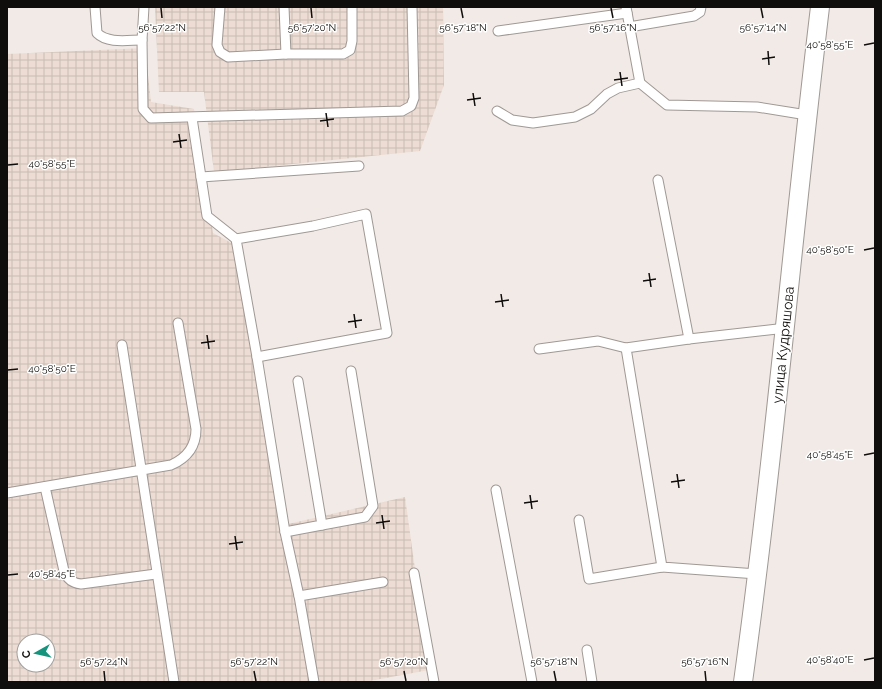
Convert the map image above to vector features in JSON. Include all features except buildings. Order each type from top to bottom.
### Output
[{"type":"street","name":"улица Кудряшова","points":[[743,682],[786,328],[807,115],[820,7]]},
{"type":"lane","points":[[95,7],[97,33],[100,37],[106,40],[142,40]]},
{"type":"lane","points":[[144,7],[142,40],[143,108],[151,118],[402,111],[411,106],[414,98],[412,7]]},
{"type":"lane","points":[[220,7],[217,46],[220,52],[228,57],[286,54],[343,54],[350,50],[352,41],[352,7]]},
{"type":"lane","points":[[284,7],[286,54]]},
{"type":"lane","points":[[629,28],[694,16],[700,12],[701,7]]},
{"type":"lane","points":[[498,31],[626,10],[640,83],[668,105],[757,107],[807,115]]},
{"type":"lane","points":[[497,111],[512,120],[533,123],[575,117],[591,108],[607,94],[618,88],[640,83]]},
{"type":"lane","points":[[192,118],[207,216],[236,239],[286,532],[314,682]]},
{"type":"lane","points":[[201,176],[359,166]]},
{"type":"lane","points":[[658,180],[689,339]]},
{"type":"lane","points":[[236,239],[313,226],[366,214],[387,333],[257,357]]},
{"type":"lane","points":[[7,493],[171,465],[178,462],[188,454],[194,442],[196,429],[178,323]]},
{"type":"lane","points":[[540,349],[598,341],[626,348],[786,328]]},
{"type":"lane","points":[[122,345],[156,574],[174,682]]},
{"type":"lane","points":[[626,348],[662,567]]},
{"type":"lane","points":[[286,532],[365,517],[372,506],[352,371]]},
{"type":"lane","points":[[298,382],[322,525]]},
{"type":"lane","points":[[45,487],[65,575],[72,582],[81,584],[156,574]]},
{"type":"lane","points":[[496,490],[532,682]]},
{"type":"lane","points":[[579,520],[589,580],[662,567],[757,574]]},
{"type":"lane","points":[[414,574],[434,682]]},
{"type":"lane","points":[[299,596],[383,582]]},
{"type":"lane","points":[[587,650],[592,682]]},
{"type":"shaded area","points":[[155,7],[443,7],[444,85],[420,151],[214,172],[204,92],[159,92]]},
{"type":"shaded area","points":[[145,48],[151,102],[194,109],[213,233],[239,247],[284,525],[405,497],[429,670],[364,682],[7,682],[7,54]]}]
